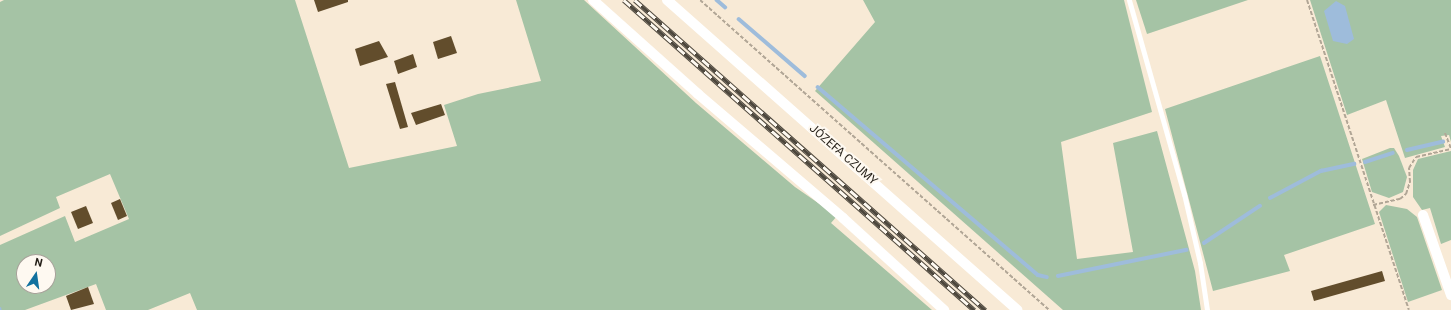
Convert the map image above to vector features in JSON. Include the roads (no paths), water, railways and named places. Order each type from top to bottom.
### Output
[{"type":"street","points":[[593,0],[698,94],[844,218],[944,310]]},
{"type":"street","name":"JÓZEFA CZUMY","points":[[668,0],[1018,310]]},
{"type":"street","points":[[1423,215],[1451,295]]},
{"type":"lane","points":[[1129,0],[1184,194],[1200,263],[1207,310]]},
{"type":"water","points":[[1336,1],[1345,6],[1354,39],[1347,44],[1333,41],[1324,11]]},
{"type":"waterway","points":[[717,0],[725,7]]},
{"type":"waterway","points":[[739,19],[805,76]]},
{"type":"waterway","points":[[818,87],[1038,275],[1047,277]]},
{"type":"waterway","points":[[1407,150],[1443,142]]},
{"type":"waterway","points":[[1365,162],[1393,153]]},
{"type":"waterway","points":[[1270,198],[1321,171],[1354,164]]},
{"type":"waterway","points":[[1204,243],[1260,206]]},
{"type":"waterway","points":[[1058,276],[1186,250]]},
{"type":"railway","points":[[624,0],[974,310]]},
{"type":"railway","points":[[635,0],[985,310]]}]
